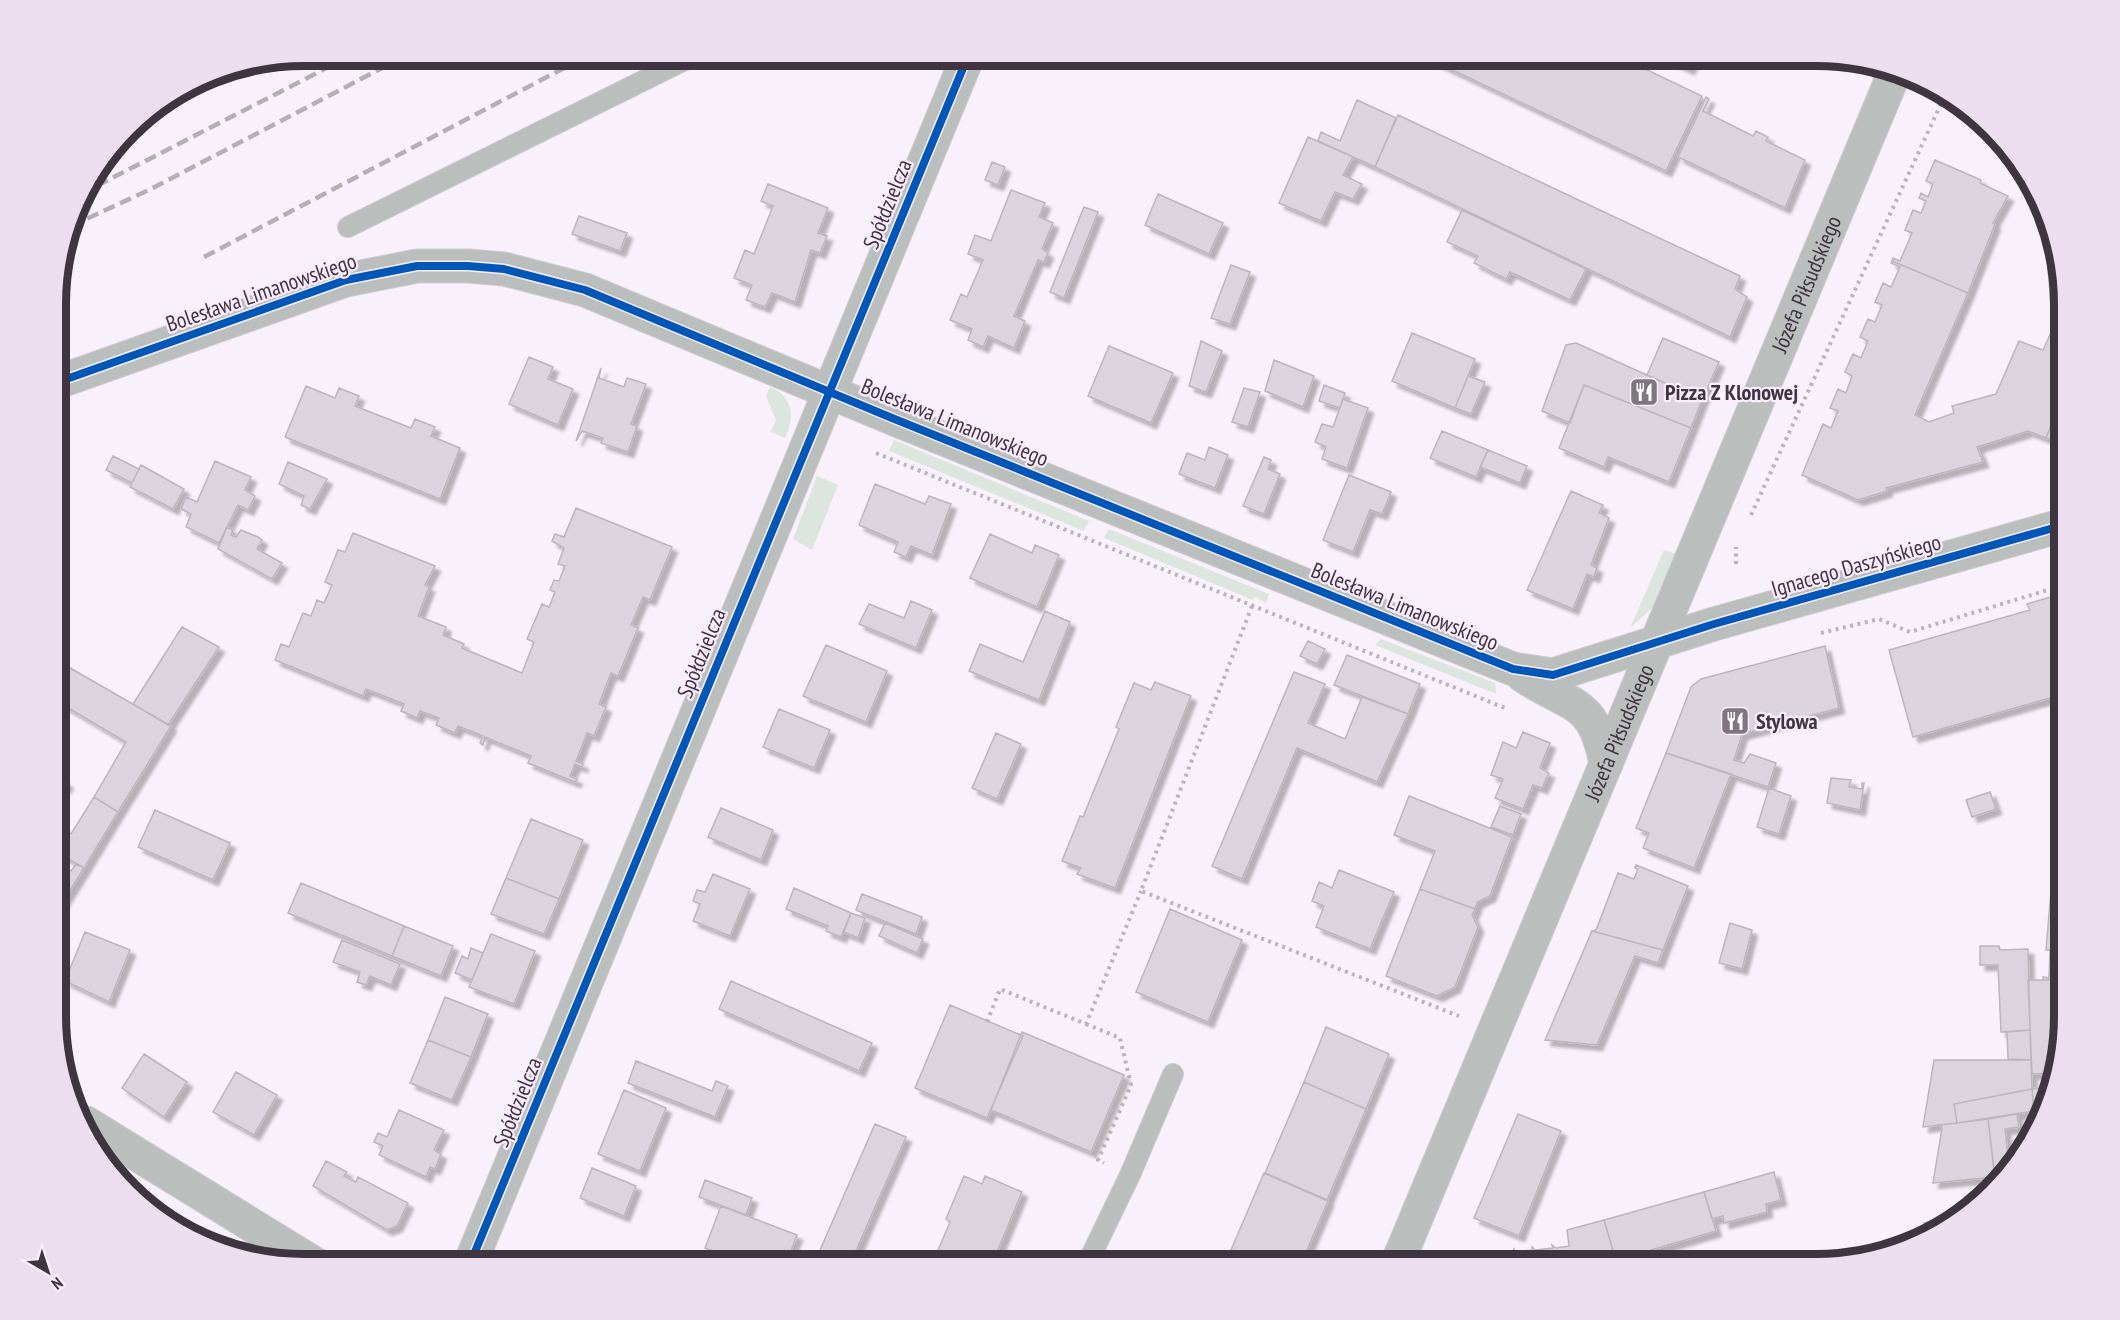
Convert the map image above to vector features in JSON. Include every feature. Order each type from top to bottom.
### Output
[{"type":"street","name":"Spółdzielcza","points":[[474,1254],[964,66]]},
{"type":"street","name":"Józefa Piłsudskiego","points":[[1401,1254],[1892,79]]},
{"type":"street","name":"Bolesława Limanowskiego","points":[[66,379],[346,280],[382,271],[443,265],[504,269],[585,290],[1513,669],[1543,689],[1584,711],[1598,730],[1606,764]]},
{"type":"street","name":"Ignacego Daszyńskiego","points":[[1659,640],[2054,528]]},
{"type":"street","name":"Bolesława Limanowskiego","points":[[1513,669],[1553,675],[1659,640]]},
{"type":"street","points":[[95,1128],[298,1254]]},
{"type":"lane","points":[[348,227],[673,66]]},
{"type":"lane","points":[[1092,1254],[1130,1175],[1173,1074]]},
{"type":"path","points":[[1746,525],[1943,103]]},
{"type":"path","points":[[876,453],[1507,709]]},
{"type":"path","points":[[1736,564],[1737,546]]},
{"type":"path","points":[[1810,636],[1879,618],[1910,632],[2054,588]]},
{"type":"path","points":[[1086,1024],[1141,891],[1252,606]]},
{"type":"path","points":[[1141,891],[1459,1016]]},
{"type":"path","points":[[987,1022],[1000,989],[1120,1038],[1131,1085],[1098,1160],[1130,1175]]},
{"type":"shaded area","points":[[770,387],[784,396],[790,408],[790,423],[785,438],[771,432],[776,420],[766,396]]},
{"type":"shaded area","points":[[894,440],[1089,521],[1084,531],[889,451]]},
{"type":"shaded area","points":[[817,476],[838,485],[812,550],[793,539]]},
{"type":"shaded area","points":[[1109,529],[1269,594],[1266,603],[1255,597],[1253,600],[1104,538]]},
{"type":"shaded area","points":[[1664,550],[1676,554],[1652,608],[1630,628]]},
{"type":"shaded area","points":[[1381,639],[1495,683],[1496,694],[1375,645]]},
{"type":"building","points":[[1444,66],[1639,66],[1702,96],[1666,171]]},
{"type":"building","points":[[1706,97],[1709,99],[1703,111],[1753,136],[1756,131],[1768,137],[1766,141],[1805,160],[1785,208],[1678,157]]},
{"type":"building","points":[[1357,100],[1396,118],[1375,167],[1318,141],[1321,132],[1340,141]]},
{"type":"building","points":[[1398,115],[1740,276],[1735,289],[1747,297],[1730,337],[1375,167]]},
{"type":"building","points":[[1308,137],[1353,157],[1343,175],[1362,184],[1353,199],[1335,192],[1321,221],[1279,203]]},
{"type":"building","points":[[1935,160],[1981,180],[1980,183],[2008,196],[1993,223],[1995,224],[1968,293],[1892,261],[1893,258],[1900,261],[1912,233],[1905,230],[1913,210],[1921,213],[1926,201],[1919,198],[1921,193],[1928,197],[1933,184],[1926,181]]},
{"type":"building","points":[[992,162],[1005,167],[998,185],[985,180]]},
{"type":"building","points":[[768,184],[828,208],[818,233],[827,236],[820,253],[811,250],[795,302],[772,293],[765,307],[746,300],[752,285],[734,278],[745,250],[754,254],[773,206],[761,201]]},
{"type":"building","points":[[1011,190],[1045,203],[1039,217],[1053,223],[1042,249],[1048,253],[1044,262],[1038,260],[1014,316],[1025,321],[1014,348],[988,336],[983,347],[968,340],[972,329],[950,320],[961,294],[967,297],[983,260],[968,254],[975,235],[991,241]]},
{"type":"building","points":[[1158,194],[1223,223],[1209,254],[1145,225]]},
{"type":"building","points":[[1084,207],[1098,212],[1064,298],[1050,292]]},
{"type":"building","points":[[1462,210],[1586,269],[1570,300],[1510,272],[1506,279],[1474,263],[1478,256],[1447,242]]},
{"type":"building","points":[[579,216],[627,233],[620,251],[572,234]]},
{"type":"building","points":[[2046,241],[2052,273],[2053,328]]},
{"type":"building","points":[[1892,261],[1968,293],[1915,415],[1929,422],[1954,413],[1952,406],[1996,394],[2019,341],[2043,350],[2053,328],[2054,418],[2046,438],[2028,431],[1977,447],[1983,462],[1886,488],[1887,491],[1858,500],[1802,475],[1823,424],[1831,428],[1838,411],[1830,408],[1838,389],[1846,393],[1852,376],[1845,372],[1853,354],[1861,358],[1868,341],[1860,337],[1868,319],[1875,322],[1882,305],[1875,302],[1883,283],[1891,287],[1900,267],[1891,263]]},
{"type":"building","points":[[1231,265],[1250,272],[1230,324],[1211,318]]},
{"type":"building","points":[[1412,333],[1475,359],[1455,408],[1392,381]]},
{"type":"building","points":[[1663,338],[1719,362],[1702,400],[1647,375]]},
{"type":"building","points":[[1201,341],[1222,351],[1206,392],[1189,386]]},
{"type":"building","name":"Pizza Z Klonowej","points":[[1576,343],[1702,400],[1691,428],[1584,385],[1570,423],[1542,411],[1566,345]]},
{"type":"building","points":[[1109,346],[1173,373],[1151,423],[1088,396]]},
{"type":"building","points":[[529,357],[553,367],[548,379],[573,389],[558,425],[509,404]]},
{"type":"building","points":[[1274,360],[1314,376],[1303,407],[1265,391]]},
{"type":"building","points":[[601,368],[599,378],[624,387],[627,378],[646,384],[631,424],[637,426],[628,452],[601,443],[603,438],[582,431],[576,441]]},
{"type":"building","points":[[1468,376],[1485,382],[1471,414],[1455,408]]},
{"type":"building","points":[[1324,385],[1345,393],[1340,408],[1319,401]]},
{"type":"building","points":[[1584,385],[1691,428],[1669,482],[1608,457],[1604,467],[1559,448]]},
{"type":"building","points":[[306,386],[335,398],[339,388],[359,396],[355,406],[411,428],[415,419],[435,427],[431,436],[460,448],[440,499],[285,437]]},
{"type":"building","points":[[1244,388],[1260,392],[1248,427],[1232,422]]},
{"type":"building","points":[[1343,399],[1368,408],[1347,468],[1322,459],[1326,447],[1315,442],[1322,424],[1333,427]]},
{"type":"building","points":[[2054,418],[2054,441],[2046,438]]},
{"type":"building","points":[[1442,431],[1488,450],[1476,477],[1430,458]]},
{"type":"building","points":[[1209,447],[1228,455],[1215,488],[1179,474],[1187,453],[1205,460]]},
{"type":"building","points":[[1488,450],[1527,466],[1520,483],[1480,467]]},
{"type":"building","points":[[113,456],[139,469],[132,483],[106,470]]},
{"type":"building","points":[[1264,457],[1271,460],[1268,469],[1280,474],[1264,514],[1243,506]]},
{"type":"building","points":[[215,461],[251,477],[245,490],[255,496],[248,510],[238,505],[219,543],[186,527],[191,514],[181,509],[186,497],[197,502]]},
{"type":"building","points":[[288,462],[327,479],[310,509],[301,505],[304,496],[279,484]]},
{"type":"building","points":[[141,465],[184,489],[173,509],[130,487]]},
{"type":"building","points":[[1349,475],[1391,492],[1382,514],[1370,510],[1353,552],[1323,540]]},
{"type":"building","points":[[875,484],[925,504],[929,496],[951,504],[932,555],[911,546],[906,557],[894,552],[898,542],[859,525]]},
{"type":"building","points":[[1571,491],[1603,505],[1599,513],[1609,518],[1591,565],[1597,568],[1594,577],[1587,574],[1573,609],[1527,590]]},
{"type":"building","points":[[576,508],[672,547],[650,600],[643,597],[631,625],[638,628],[618,676],[611,673],[599,704],[606,707],[594,736],[587,733],[576,761],[583,764],[582,767],[575,764],[570,776],[577,779],[575,782],[528,763],[531,756],[485,737],[483,745],[480,743],[483,736],[458,726],[455,733],[436,725],[439,718],[420,711],[417,718],[401,711],[404,704],[366,689],[363,696],[275,660],[281,644],[289,647],[303,613],[311,616],[317,600],[324,603],[332,585],[325,582],[338,550],[345,552],[353,533],[435,566],[425,585],[429,587],[418,616],[446,627],[443,635],[464,644],[462,648],[522,673],[534,642],[527,639],[542,604],[549,607],[555,592],[550,590],[554,580],[559,581],[565,566],[558,564],[564,548],[552,541],[555,534],[564,537]]},
{"type":"building","points":[[227,527],[233,530],[231,535],[236,537],[241,530],[258,537],[262,540],[257,549],[282,563],[272,579],[218,549]]},
{"type":"building","points":[[990,534],[1032,553],[1035,545],[1059,555],[1037,607],[970,578]]},
{"type":"building","points":[[2054,596],[2054,697],[1913,737],[1889,650],[2030,610],[2027,604]]},
{"type":"building","points":[[911,601],[932,610],[916,648],[859,624],[869,604],[904,618]]},
{"type":"building","points":[[1045,611],[1070,622],[1039,700],[969,671],[980,644],[1023,662]]},
{"type":"building","points":[[182,627],[219,647],[168,725],[133,704]]},
{"type":"building","points":[[1308,641],[1325,649],[1317,664],[1300,656]]},
{"type":"building","points":[[826,645],[887,671],[866,722],[803,696]]},
{"type":"building","name":"Stylowa","points":[[1825,646],[1839,708],[1742,734],[1734,760],[1744,763],[1750,754],[1776,763],[1768,787],[1666,753],[1691,687],[1701,679]]},
{"type":"building","points":[[1347,655],[1420,684],[1408,714],[1334,685]]},
{"type":"building","points":[[66,666],[171,726],[118,812],[94,797],[126,742],[66,707]]},
{"type":"building","points":[[1294,672],[1325,684],[1308,723],[1345,739],[1362,697],[1408,714],[1377,782],[1297,748],[1242,879],[1212,866]]},
{"type":"building","points":[[1155,682],[1191,696],[1115,888],[1077,874],[1081,868],[1062,861],[1080,816],[1083,817],[1119,729],[1116,727],[1134,683],[1151,690]]},
{"type":"building","points":[[779,709],[830,730],[814,768],[763,747]]},
{"type":"building","points":[[1523,732],[1550,743],[1540,768],[1549,773],[1542,788],[1533,785],[1523,809],[1495,798],[1503,779],[1491,775],[1503,742],[1516,748]]},
{"type":"building","points":[[996,733],[1021,744],[997,799],[972,788]]},
{"type":"building","points":[[1666,753],[1731,774],[1694,868],[1643,848],[1649,833],[1636,828]]},
{"type":"building","points":[[1831,778],[1851,780],[1849,787],[1862,789],[1862,783],[1864,783],[1860,810],[1827,803]]},
{"type":"building","points":[[1769,788],[1791,796],[1779,834],[1757,827]]},
{"type":"building","points":[[1990,792],[1996,809],[1972,817],[1966,800]]},
{"type":"building","points":[[1409,796],[1512,837],[1490,896],[1477,902],[1475,909],[1420,889],[1435,851],[1394,835]]},
{"type":"building","points":[[94,797],[118,812],[84,868],[66,858],[66,831],[71,834]]},
{"type":"building","points":[[1500,806],[1521,814],[1513,835],[1491,827]]},
{"type":"building","points":[[721,808],[773,830],[761,860],[708,837]]},
{"type":"building","points":[[155,810],[230,843],[213,880],[138,847]]},
{"type":"building","points":[[531,819],[583,840],[559,899],[506,878]]},
{"type":"building","points":[[76,864],[84,868],[66,897],[66,869],[71,871]]},
{"type":"building","points":[[1636,865],[1688,886],[1663,950],[1592,931],[1596,930],[1618,873],[1634,879],[1638,869],[1635,868]]},
{"type":"building","points":[[1339,870],[1394,892],[1370,949],[1316,927],[1324,906],[1312,901],[1319,882],[1332,888]]},
{"type":"building","points":[[713,874],[750,889],[730,936],[693,921],[700,904],[693,901],[697,890],[705,892]]},
{"type":"building","points":[[506,878],[559,899],[544,934],[491,914]]},
{"type":"building","points":[[301,883],[404,926],[392,956],[288,913]]},
{"type":"building","points":[[794,888],[851,913],[841,937],[826,931],[828,926],[786,909]]},
{"type":"building","points":[[1420,889],[1475,909],[1472,915],[1478,927],[1455,987],[1437,996],[1386,976]]},
{"type":"building","points":[[2051,891],[2054,891],[2054,980],[2043,980],[2043,977],[2049,978],[2050,950],[2046,950]]},
{"type":"building","points":[[862,894],[922,917],[916,934],[856,910]]},
{"type":"building","points":[[1170,909],[1242,940],[1208,1022],[1136,992]]},
{"type":"building","points":[[851,913],[865,918],[858,938],[844,932]]},
{"type":"building","points":[[885,923],[923,939],[917,953],[879,936]]},
{"type":"building","points":[[1730,923],[1752,930],[1742,969],[1719,963]]},
{"type":"building","points":[[404,926],[453,946],[441,976],[392,956]]},
{"type":"building","points":[[1592,931],[1663,950],[1658,963],[1635,956],[1597,1045],[1545,1040]]},
{"type":"building","points":[[85,932],[130,950],[109,1002],[66,981]]},
{"type":"building","points":[[491,934],[535,951],[514,1004],[469,987]]},
{"type":"building","points":[[342,940],[400,964],[391,985],[370,976],[366,985],[357,982],[360,972],[333,962]]},
{"type":"building","points":[[1980,946],[1999,946],[2000,950],[2028,949],[2030,1030],[2001,1032],[1998,965],[1980,965]]},
{"type":"building","points":[[471,948],[483,953],[472,980],[455,973],[462,956],[468,959]]},
{"type":"building","points":[[2028,980],[2054,980],[2052,1047],[2047,1073],[2032,1074]]},
{"type":"building","points":[[731,981],[872,1043],[859,1071],[719,1009]]},
{"type":"building","points":[[445,997],[488,1014],[471,1057],[428,1040]]},
{"type":"building","points":[[950,1005],[1023,1036],[987,1118],[915,1088]]},
{"type":"building","points":[[1326,1027],[1389,1054],[1366,1109],[1304,1082]]},
{"type":"building","points":[[2030,1030],[2031,1060],[2008,1059],[2007,1032]]},
{"type":"building","points":[[1022,1032],[1124,1075],[1091,1152],[991,1110]]},
{"type":"building","points":[[428,1040],[471,1057],[452,1100],[410,1083]]},
{"type":"building","points":[[144,1054],[187,1082],[164,1117],[122,1088]]},
{"type":"building","points":[[1934,1060],[2031,1060],[2032,1089],[1954,1104],[1957,1123],[1923,1127]]},
{"type":"building","points":[[636,1061],[712,1091],[716,1081],[728,1086],[715,1117],[628,1083]]},
{"type":"building","points":[[236,1072],[277,1095],[254,1135],[213,1112]]},
{"type":"building","points":[[1304,1082],[1366,1109],[1327,1200],[1265,1173]]},
{"type":"building","points":[[2043,1087],[2034,1111],[2032,1089]]},
{"type":"building","points":[[2032,1089],[2034,1111],[1957,1123],[1954,1104]]},
{"type":"building","points":[[624,1090],[666,1108],[640,1171],[598,1154]]},
{"type":"building","points":[[399,1110],[444,1130],[434,1150],[441,1154],[435,1169],[430,1167],[426,1177],[379,1155],[383,1146],[374,1142],[378,1133],[387,1137]]},
{"type":"building","points":[[1518,1114],[1561,1131],[1519,1236],[1474,1218]]},
{"type":"building","points":[[2017,1114],[2019,1127],[2005,1129],[2008,1157],[1994,1174],[1988,1119]]},
{"type":"building","points":[[1988,1119],[1995,1173],[1991,1177],[1933,1183],[1942,1128],[1940,1125]]},
{"type":"building","points":[[875,1124],[906,1137],[854,1254],[818,1254]]},
{"type":"building","points":[[326,1161],[347,1172],[344,1176],[356,1182],[358,1177],[408,1203],[397,1226],[387,1230],[313,1186]]},
{"type":"building","points":[[592,1168],[636,1186],[624,1216],[580,1198]]},
{"type":"building","points":[[1774,1172],[1781,1200],[1766,1204],[1767,1212],[1724,1223],[1723,1216],[1712,1219],[1704,1192]]},
{"type":"building","points":[[1264,1173],[1328,1201],[1305,1254],[1229,1254]]},
{"type":"building","points":[[964,1176],[982,1184],[985,1176],[1022,1192],[996,1254],[936,1254],[950,1222],[946,1219]]},
{"type":"building","points":[[705,1180],[752,1198],[746,1215],[699,1197]]},
{"type":"building","points":[[1704,1192],[1716,1231],[1651,1250],[1648,1254],[1614,1254],[1604,1220]]},
{"type":"building","points":[[721,1206],[797,1235],[790,1254],[721,1254],[705,1248]]},
{"type":"building","points":[[170,1212],[197,1227],[185,1222]]},
{"type":"building","points":[[1942,1218],[1925,1227],[1924,1223]]},
{"type":"building","points":[[1604,1220],[1614,1254],[1502,1254],[1512,1253],[1514,1249],[1515,1252],[1532,1250],[1532,1247],[1535,1250],[1553,1248],[1552,1245],[1556,1248],[1569,1246],[1567,1230]]},
{"type":"railway","points":[[98,185],[331,66]]},
{"type":"railway","points":[[81,221],[149,190],[386,66]]},
{"type":"railway","points":[[204,257],[568,66]]},
{"type":"cycle path","points":[[474,1254],[964,66]]},
{"type":"cycle path","points":[[66,379],[346,280],[417,266],[504,269],[585,290],[892,418],[1513,669],[1553,675],[1714,624],[2054,528]]},
{"type":"place","name":"Pizza Z Klonowej","points":[[1644,392]]},
{"type":"place","name":"Stylowa","points":[[1735,721]]}]
